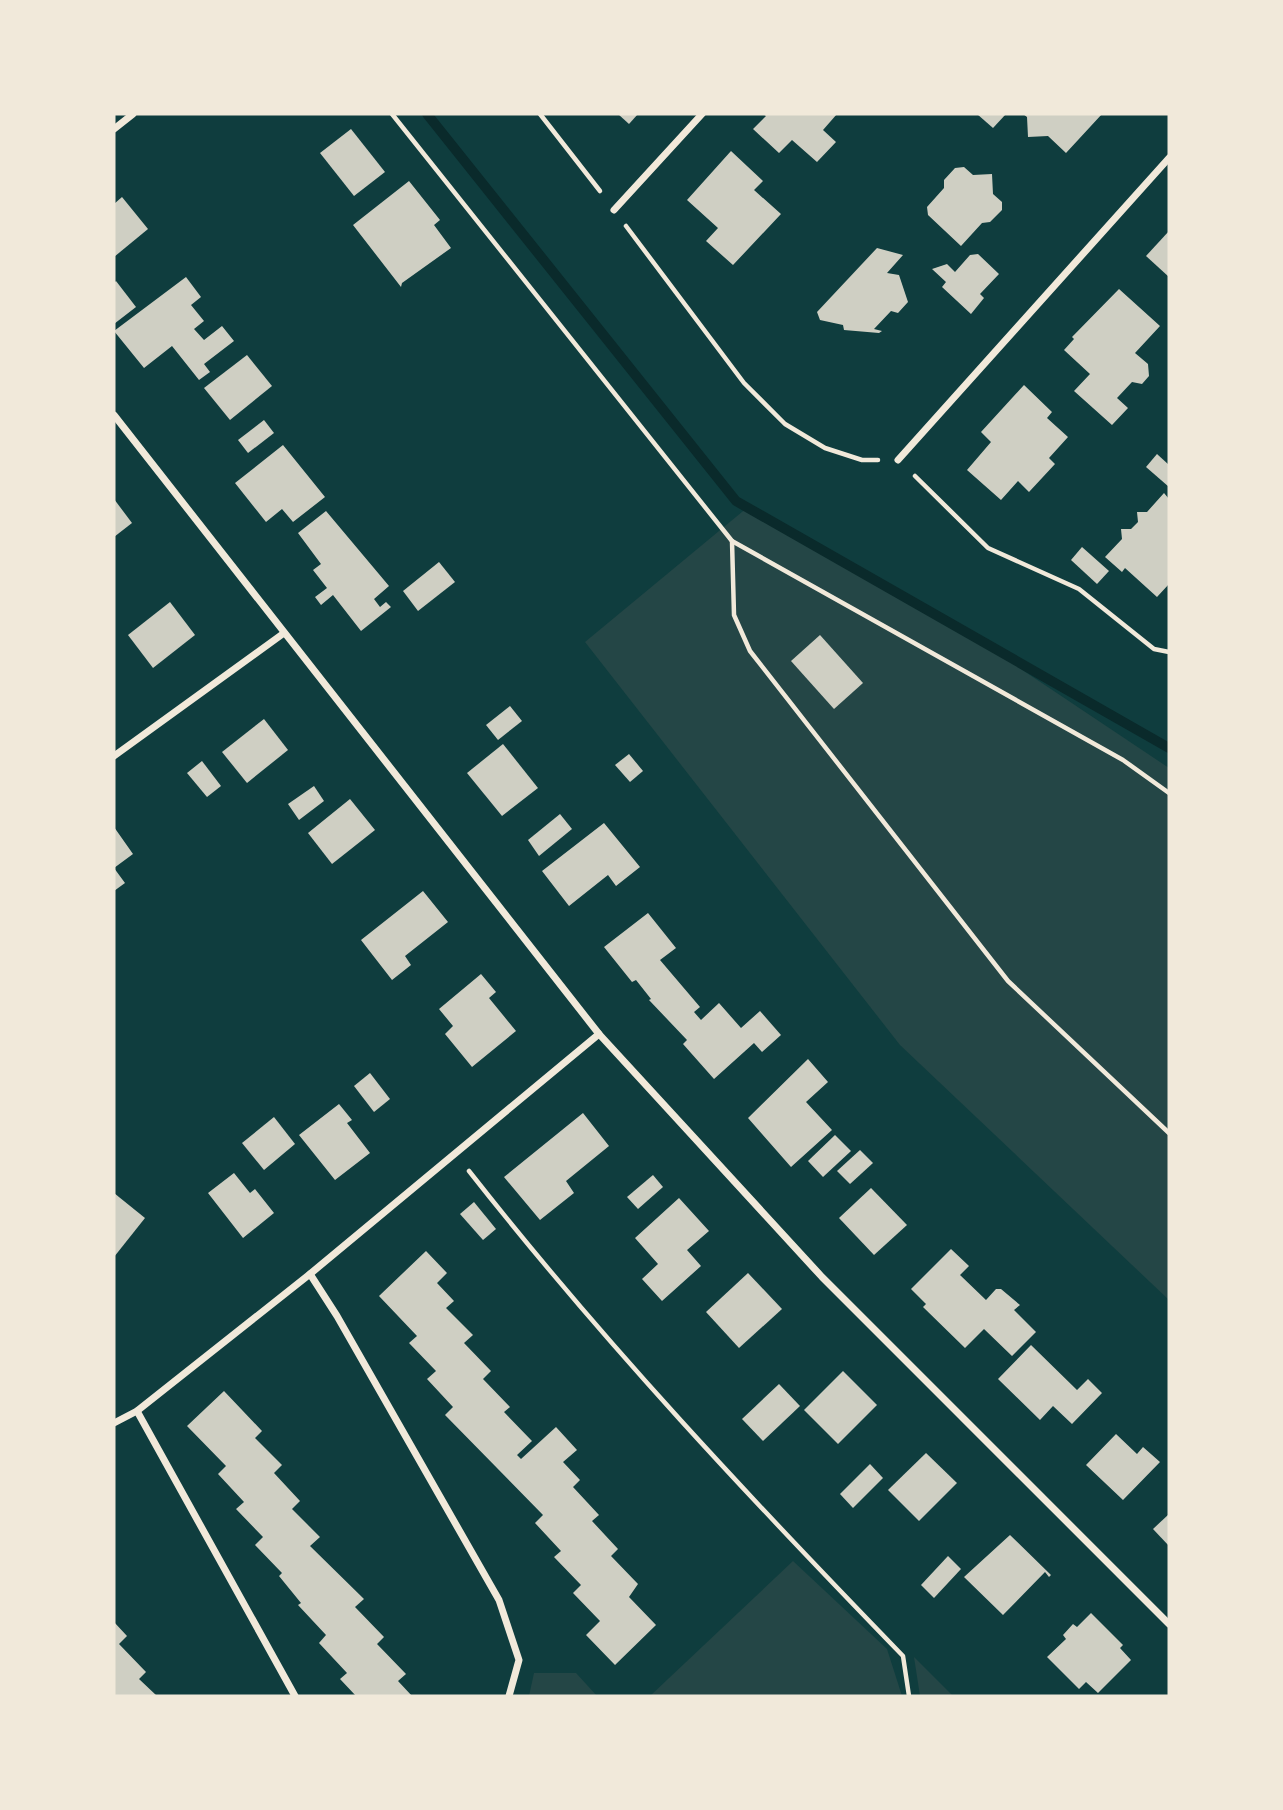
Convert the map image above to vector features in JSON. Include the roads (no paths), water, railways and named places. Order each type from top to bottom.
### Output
[{"type":"street","points":[[114,129],[133,114]]},
{"type":"street","points":[[614,210],[702,114]]},
{"type":"street","points":[[898,460],[1169,158]]},
{"type":"street","points":[[114,415],[599,1034],[822,1276],[1169,1624]]},
{"type":"street","points":[[114,756],[284,633]]},
{"type":"street","points":[[114,1423],[137,1411],[310,1274],[599,1034]]},
{"type":"street","points":[[310,1274],[337,1316],[499,1600],[519,1660],[509,1696]]},
{"type":"street","points":[[137,1411],[295,1696]]},
{"type":"waterway","points":[[427,114],[736,501],[1169,748]]}]
